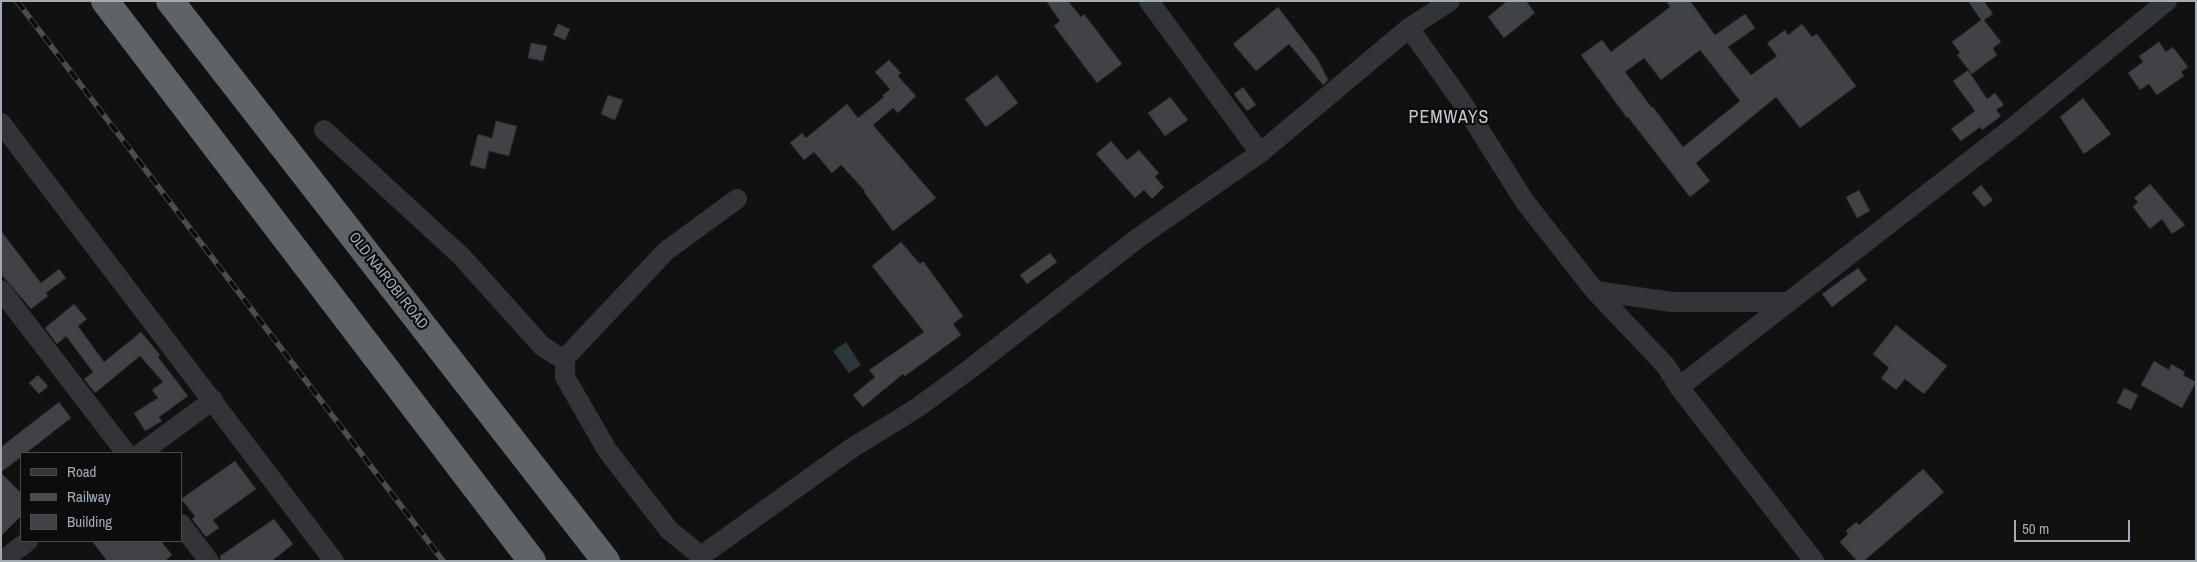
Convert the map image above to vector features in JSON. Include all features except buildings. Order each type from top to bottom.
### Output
[{"type":"highway","points":[[105,1],[532,561]]},
{"type":"highway","name":"OLD NAIROBI ROAD","points":[[170,1],[606,561]]},
{"type":"street","points":[[1149,1],[1260,153]]},
{"type":"street","points":[[737,199],[666,251],[565,358],[565,377],[607,450],[669,530],[700,556],[852,448],[917,408],[1138,238],[1260,153],[1410,28],[1450,1]]},
{"type":"street","points":[[1680,387],[2011,129],[2167,1]]},
{"type":"street","points":[[1410,28],[1462,102],[1525,202],[1595,291],[1666,366],[1680,387],[1814,561]]},
{"type":"street","points":[[1,123],[334,561]]},
{"type":"street","points":[[324,130],[460,256],[542,346],[556,355],[565,358]]},
{"type":"street","points":[[1,290],[125,452]]},
{"type":"street","points":[[1595,291],[1672,302],[1789,302]]},
{"type":"street","points":[[142,452],[213,400]]},
{"type":"street","points":[[182,525],[209,561]]},
{"type":"street","points":[[2,561],[27,542]]},
{"type":"shaded area","points":[[846,342],[861,365],[849,373],[833,351]]},
{"type":"railway","points":[[17,1],[443,561]]},
{"type":"district","name":"PEMWAYS","points":[[1449,118]]}]
